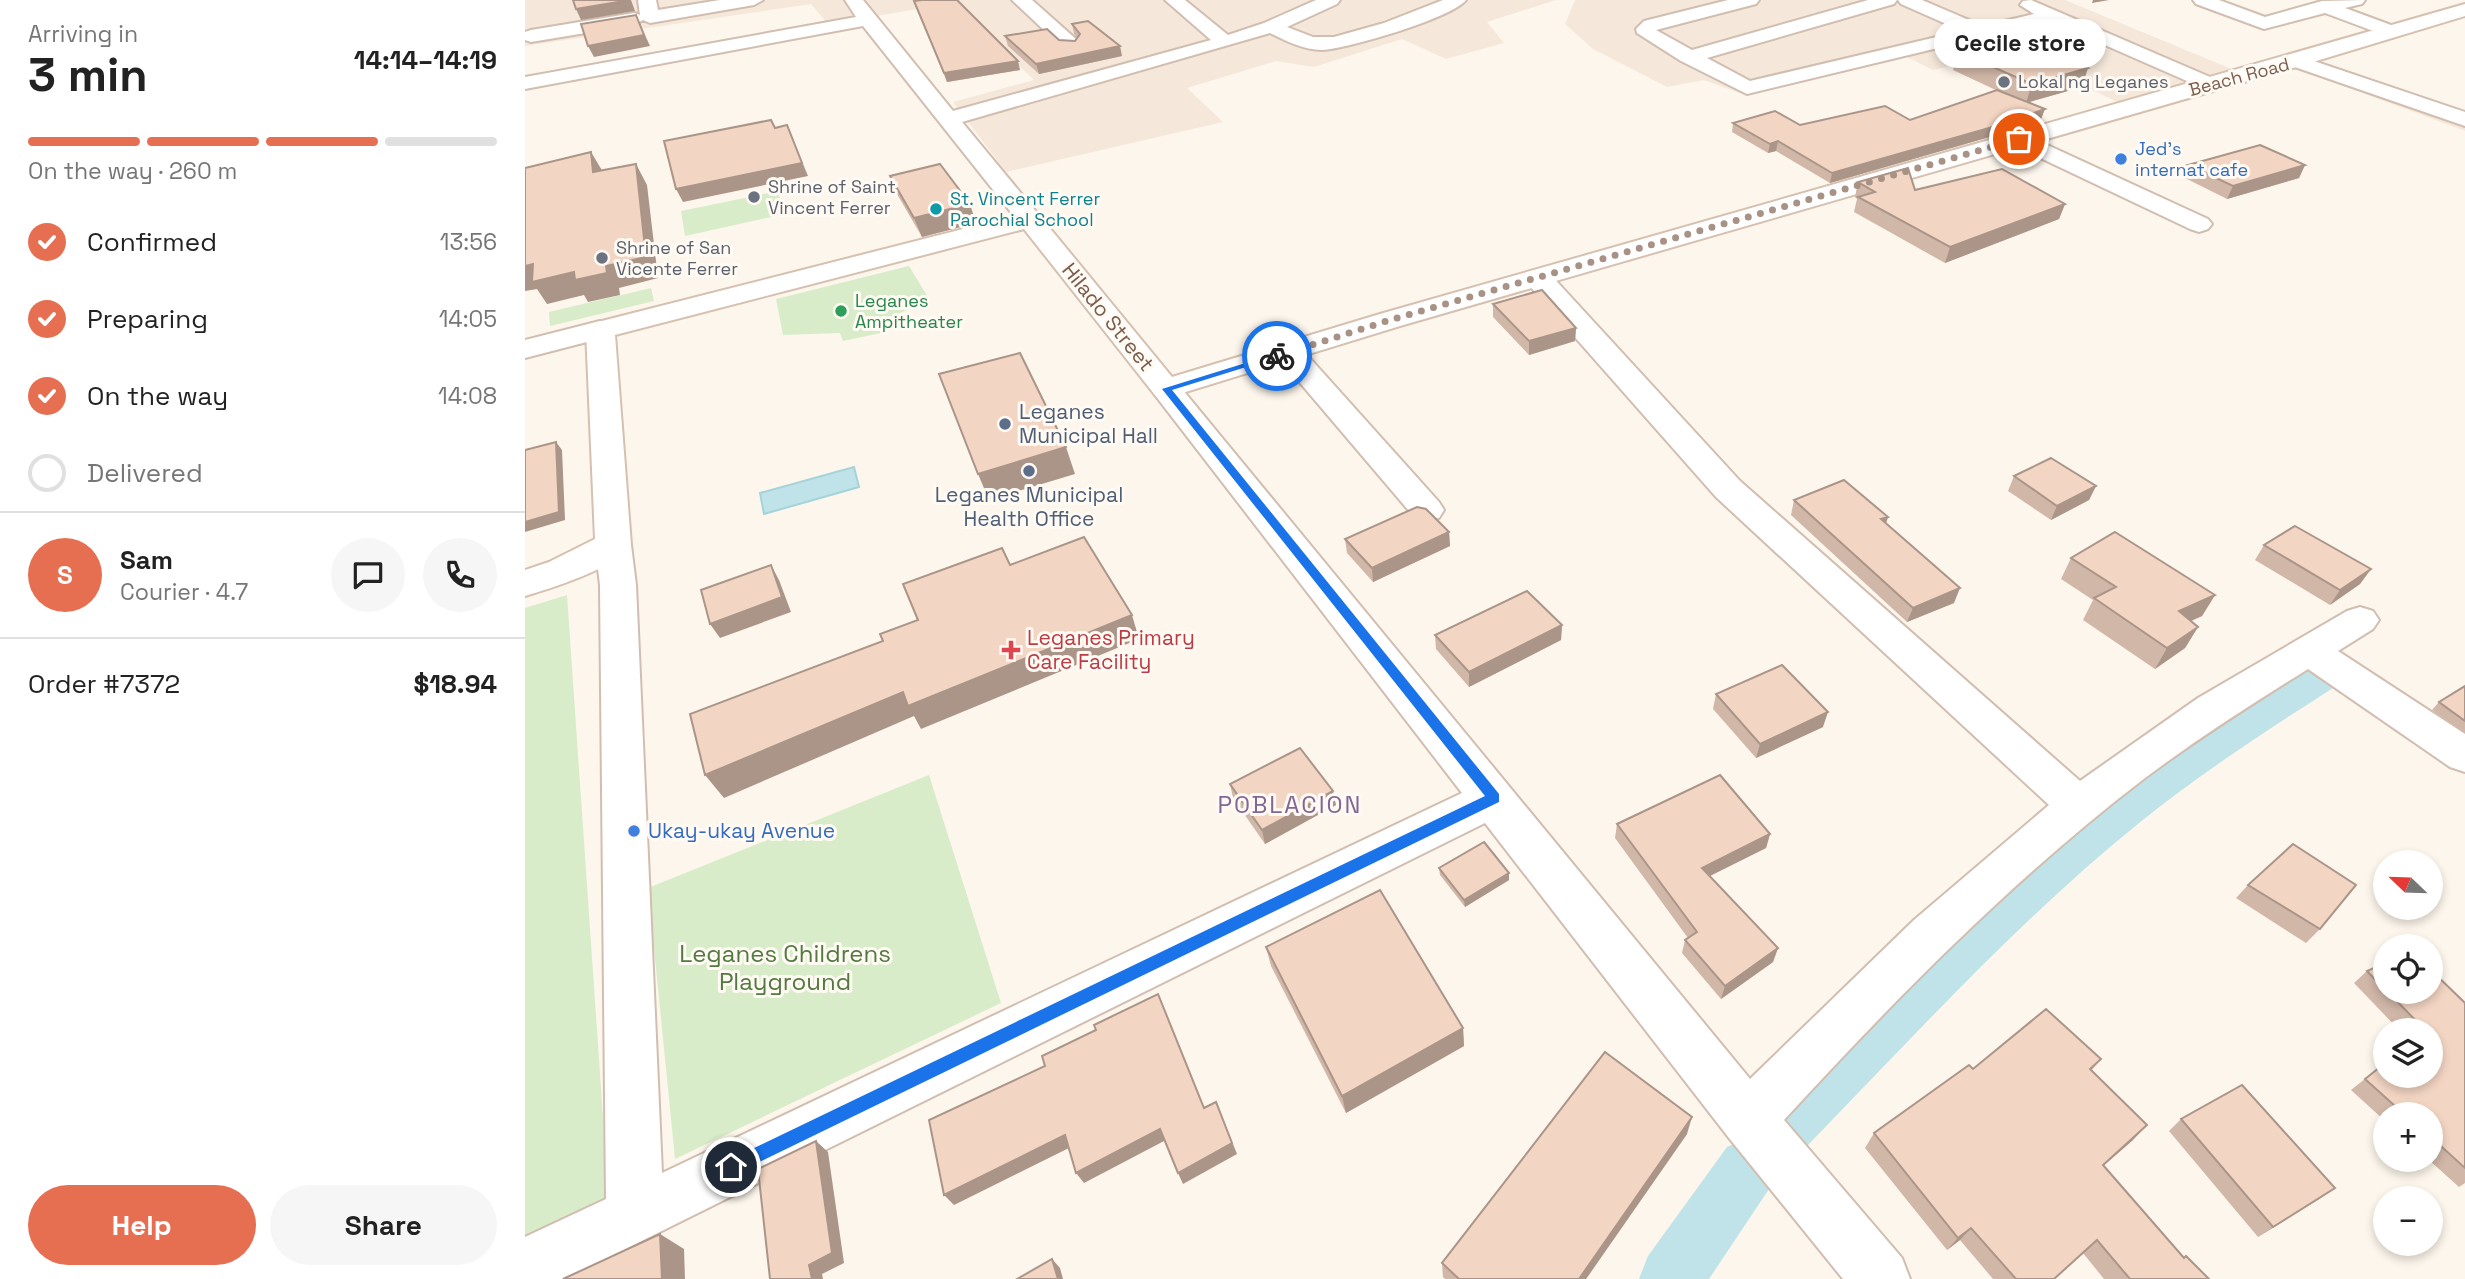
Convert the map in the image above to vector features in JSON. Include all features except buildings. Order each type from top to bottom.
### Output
[{"type":"street","points":[[531,36],[648,8],[754,0]]},
{"type":"street","name":"Hilado Street","points":[[854,0],[867,20],[1494,798],[1748,1119],[1881,1279]]},
{"type":"street","points":[[1021,0],[1070,44]]},
{"type":"street","points":[[1174,0],[1225,42]]},
{"type":"street","points":[[1271,27],[1310,42],[1335,43],[1440,9],[1457,0]]},
{"type":"street","points":[[1750,0],[1646,29],[1647,33],[1747,88],[2053,15]]},
{"type":"street","points":[[1688,57],[1888,0]]},
{"type":"street","points":[[1907,0],[1983,33]]},
{"type":"street","points":[[2016,0],[2210,84]]},
{"type":"street","points":[[2202,0],[2264,23],[2356,0]]},
{"type":"street","points":[[2306,0],[2392,32]]},
{"type":"street","points":[[949,119],[1225,42],[1271,27],[1327,1]]},
{"type":"street","name":"Beach Road","points":[[1166,389],[1538,278],[2465,10]]},
{"type":"street","points":[[1847,13],[1871,24]]},
{"type":"street","points":[[525,83],[867,20]]},
{"type":"street","points":[[1895,36],[1919,48]]},
{"type":"street","points":[[2296,61],[2465,119]]},
{"type":"street","points":[[2019,139],[2199,224]]},
{"type":"street","points":[[525,348],[1030,220]]},
{"type":"street","points":[[1538,278],[1728,489],[2078,806]]},
{"type":"street","points":[[600,330],[613,545],[618,585],[635,1214]]},
{"type":"street","points":[[1289,352],[1427,510]]},
{"type":"street","points":[[525,559],[558,551],[613,545]]},
{"type":"street","points":[[525,583],[562,571],[613,545]]},
{"type":"street","points":[[1748,1119],[1845,1016],[1973,897],[2078,806],[2193,723],[2360,620]]},
{"type":"street","points":[[2309,651],[2465,755]]},
{"type":"street","points":[[525,1268],[1494,798]]},
{"type":"shaded area","points":[[525,0],[1556,0],[1487,22],[1504,43],[1446,59],[1402,39],[1314,67],[1276,61],[1187,88],[1223,122],[1006,172],[953,102],[1034,80],[954,3],[828,24],[811,4],[525,46]]},
{"type":"shaded area","points":[[1575,0],[2065,0],[2234,70],[2119,103],[2013,51],[1933,70],[1903,55],[1745,95],[1704,80],[1667,87],[1593,49],[1565,24]]},
{"type":"shaded area","points":[[2306,59],[2465,111],[2465,131],[2282,63]]},
{"type":"green space","points":[[778,191],[785,214],[685,236],[681,211]]},
{"type":"green space","name":"Leganes Ampitheater","points":[[909,266],[929,299],[880,323],[881,333],[843,341],[840,333],[783,335],[776,299]]},
{"type":"green space","points":[[651,288],[654,301],[550,326],[549,312]]},
{"type":"green space","points":[[567,595],[609,1204],[525,1246],[525,608]]},
{"type":"green space","name":"Leganes Childrens Playground","points":[[929,775],[1001,1003],[675,1159],[648,888]]},
{"type":"water","points":[[854,467],[859,487],[764,514],[760,493]]},
{"type":"waterway","points":[[1787,1124],[1977,937],[2096,830],[2179,767],[2324,673]]},
{"type":"waterway","points":[[1671,1279],[1748,1168]]},
{"type":"way so far","points":[[1277,356],[1390,320],[2019,139]]},
{"type":"place","name":"Lokal ng Leganes","points":[[2004,82]]},
{"type":"place","name":"Cecile store","points":[[2019,139]]},
{"type":"place","name":"Jed's internat cafe","points":[[2121,159]]},
{"type":"place","name":"Shrine of Saint Vincent Ferrer","points":[[754,197]]},
{"type":"place","name":"St. Vincent Ferrer Parochial School","points":[[936,209]]},
{"type":"place","name":"Shrine of San Vicente Ferrer","points":[[602,258]]},
{"type":"place","name":"Leganes Ampitheater","points":[[841,311]]},
{"type":"place","name":"Leganes Municipal Hall","points":[[1005,424]]},
{"type":"place","name":"Leganes Municipal Health Office","points":[[1029,471]]},
{"type":"place","name":"Leganes Primary Care Facility","points":[[1011,650]]},
{"type":"place","name":"Ukay-ukay Avenue","points":[[634,831]]},
{"type":"district","name":"POBLACION","points":[[1290,805]]},
{"type":"route","points":[[731,1167],[1494,798],[1166,389],[1277,356]]}]
